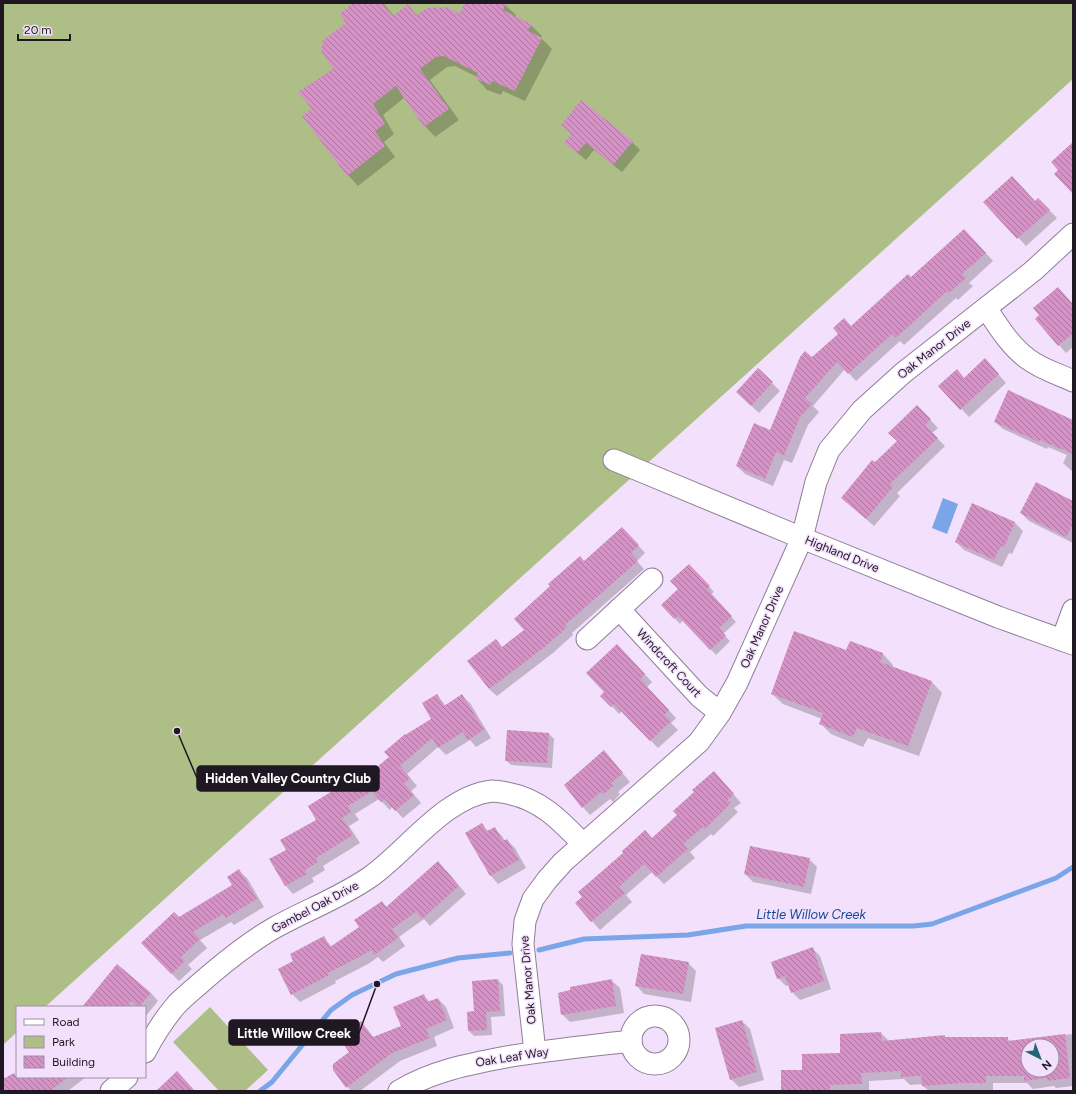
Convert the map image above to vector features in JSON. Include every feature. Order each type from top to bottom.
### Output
[{"type":"street","name":"Oak Manor Drive","points":[[535,1052],[523,944],[525,921],[533,899],[547,880],[583,844],[699,742],[720,713],[738,683],[802,538],[816,482],[829,450],[862,410],[902,373],[1033,271],[1073,234]]},
{"type":"street","points":[[986,308],[1014,348],[1027,359],[1037,365],[1073,380]]},
{"type":"street","name":"Highland Drive","points":[[614,460],[998,617],[1068,642]]},
{"type":"street","points":[[587,639],[652,579]]},
{"type":"street","name":"Windcroft Court","points":[[619,609],[698,696],[720,713]]},
{"type":"street","points":[[1068,642],[1073,610]]},
{"type":"street","name":"Gambel Oak Drive","points":[[146,1050],[159,1028],[177,1004],[215,970],[250,943],[275,928],[340,896],[362,883],[380,870],[444,812],[465,799],[478,793],[494,791],[519,795],[542,806],[563,823],[583,844]]},
{"type":"street","name":"Oak Leaf Way","points":[[399,1091],[410,1084],[460,1066],[535,1052],[631,1041]]},
{"type":"street","points":[[111,1091],[126,1078]]},
{"type":"green space","points":[[3,3],[1073,3],[1073,79],[46,1006],[16,1006],[16,1033],[3,1045]]},
{"type":"green space","points":[[210,1007],[268,1070],[245,1091],[219,1091],[173,1042]]},
{"type":"water","points":[[943,498],[958,504],[947,534],[932,528]]},
{"type":"building","points":[[353,3],[382,3],[393,16],[408,4],[416,15],[428,8],[448,7],[459,14],[465,3],[506,3],[503,10],[533,25],[527,30],[542,38],[515,91],[492,81],[491,85],[476,79],[478,73],[444,56],[436,57],[420,69],[449,109],[424,127],[396,86],[373,104],[385,124],[375,131],[385,146],[347,176],[302,116],[312,109],[298,92],[333,69],[321,51],[323,40],[346,23],[340,14]]},
{"type":"building","points":[[581,100],[633,141],[613,165],[586,143],[577,153],[564,143],[571,134],[561,125]]},
{"type":"building","points":[[1073,142],[1073,194],[1054,174],[1058,170],[1051,162]]},
{"type":"building","points":[[1012,176],[1035,201],[1038,198],[1050,210],[1017,239],[983,202]]},
{"type":"building","points":[[964,229],[986,253],[962,274],[966,278],[949,293],[947,291],[896,338],[892,334],[848,374],[837,362],[805,398],[812,404],[800,417],[784,456],[776,452],[765,479],[736,466],[754,423],[770,430],[800,357],[805,351],[812,357],[838,334],[833,328],[844,318],[851,326],[908,274],[911,277]]},
{"type":"building","points":[[1058,287],[1073,304],[1073,333],[1058,346],[1035,319],[1039,315],[1033,308]]},
{"type":"building","points":[[985,358],[999,374],[960,410],[938,386],[957,369],[964,378]]},
{"type":"building","points":[[758,368],[773,382],[751,406],[736,392]]},
{"type":"building","points":[[1008,390],[1073,420],[1073,454],[1040,440],[1039,442],[994,422]]},
{"type":"building","points":[[917,405],[931,419],[925,425],[938,438],[890,484],[893,487],[866,519],[841,498],[872,460],[875,462],[897,441],[888,433]]},
{"type":"building","points":[[1036,482],[1073,501],[1073,524],[1066,537],[1020,513]]},
{"type":"building","points":[[972,503],[1015,522],[1004,547],[1001,546],[994,560],[955,542]]},
{"type":"building","points":[[622,527],[639,545],[631,553],[638,561],[565,625],[567,627],[546,646],[489,689],[467,661],[496,639],[502,647],[524,630],[514,619],[550,586],[548,584],[580,556],[584,561]]},
{"type":"building","points":[[689,564],[710,586],[707,589],[732,616],[719,628],[726,636],[710,650],[678,616],[674,619],[661,605],[678,589],[670,581]]},
{"type":"building","points":[[794,631],[846,650],[850,641],[883,653],[880,662],[932,681],[908,746],[857,728],[853,737],[819,724],[823,713],[771,694]]},
{"type":"building","points":[[617,644],[645,674],[640,679],[669,710],[664,715],[671,721],[650,741],[614,704],[611,707],[600,696],[604,692],[586,673]]},
{"type":"building","points":[[437,694],[444,706],[462,694],[484,730],[468,740],[463,732],[438,748],[432,738],[400,766],[410,778],[404,783],[414,795],[395,811],[385,799],[381,802],[372,791],[348,806],[351,812],[342,818],[353,835],[316,858],[318,862],[305,870],[307,874],[285,886],[269,859],[286,850],[280,840],[316,820],[308,806],[347,782],[351,789],[389,757],[384,752],[405,734],[431,719],[422,703]]},
{"type":"building","points":[[507,730],[549,733],[547,763],[505,761]]},
{"type":"building","points":[[604,750],[623,773],[611,783],[613,786],[604,794],[601,792],[582,808],[564,785]]},
{"type":"building","points":[[714,771],[734,794],[727,800],[731,803],[705,829],[703,827],[683,844],[688,849],[656,877],[644,864],[619,887],[625,893],[591,922],[575,903],[582,897],[578,892],[623,853],[622,851],[645,830],[652,838],[677,815],[673,811],[694,792],[692,790]]},
{"type":"building","points":[[482,823],[487,831],[495,827],[503,841],[507,839],[519,860],[490,876],[465,833]]},
{"type":"building","points":[[750,846],[810,858],[804,887],[744,874]]},
{"type":"building","points":[[438,861],[459,886],[422,919],[416,912],[392,929],[398,938],[374,955],[371,950],[291,995],[278,969],[293,961],[290,954],[324,936],[330,947],[359,927],[354,920],[382,901],[386,907]]},
{"type":"building","points":[[239,869],[257,899],[226,918],[223,914],[193,932],[200,939],[181,957],[185,961],[171,974],[141,943],[174,912],[179,917],[232,885],[227,877]]},
{"type":"building","points":[[813,947],[824,981],[791,993],[785,976],[777,979],[771,962]]},
{"type":"building","points":[[641,954],[689,962],[683,994],[635,986]]},
{"type":"building","points":[[117,964],[151,993],[140,1006],[131,1001],[128,1006],[83,1006]]},
{"type":"building","points":[[498,979],[500,1011],[486,1012],[487,1030],[468,1031],[467,1012],[474,1011],[472,981]]},
{"type":"building","points":[[612,979],[616,1006],[561,1015],[558,993],[570,990],[570,987]]},
{"type":"building","points":[[424,994],[427,1002],[438,998],[447,1020],[426,1029],[430,1038],[392,1053],[346,1088],[333,1070],[333,1064],[349,1052],[339,1038],[361,1021],[373,1037],[401,1026],[393,1007]]},
{"type":"building","points":[[742,1020],[757,1072],[730,1080],[715,1028]]},
{"type":"building","points":[[881,1032],[882,1041],[945,1035],[945,1037],[1008,1037],[1008,1041],[1020,1040],[1020,1076],[986,1076],[986,1083],[922,1086],[921,1076],[901,1077],[901,1071],[861,1073],[862,1084],[830,1085],[830,1091],[781,1091],[781,1070],[802,1070],[802,1054],[840,1053],[840,1034]]},
{"type":"building","points":[[1065,1034],[1070,1078],[1047,1081],[1047,1078],[1060,1078],[1060,1038],[1032,1038]]},
{"type":"building","points":[[177,1071],[195,1091],[156,1091]]},
{"type":"building","points":[[14,1073],[16,1078],[67,1078],[50,1091],[3,1091],[3,1079]]},
{"type":"building","points":[[1024,1078],[1047,1078],[1024,1081]]},
{"type":"waterway","name":"Little Willow Creek","points":[[539,950],[584,939],[688,935],[746,926],[914,926],[932,924],[1056,878],[1073,867]]},
{"type":"waterway","name":"Little Willow Creek","points":[[260,1091],[272,1082],[331,1010],[352,995],[396,974],[458,958],[510,953]]},
{"type":"place","name":"Hidden Valley Country Club","points":[[177,731]]},
{"type":"place","name":"Little Willow Creek","points":[[377,984]]}]
